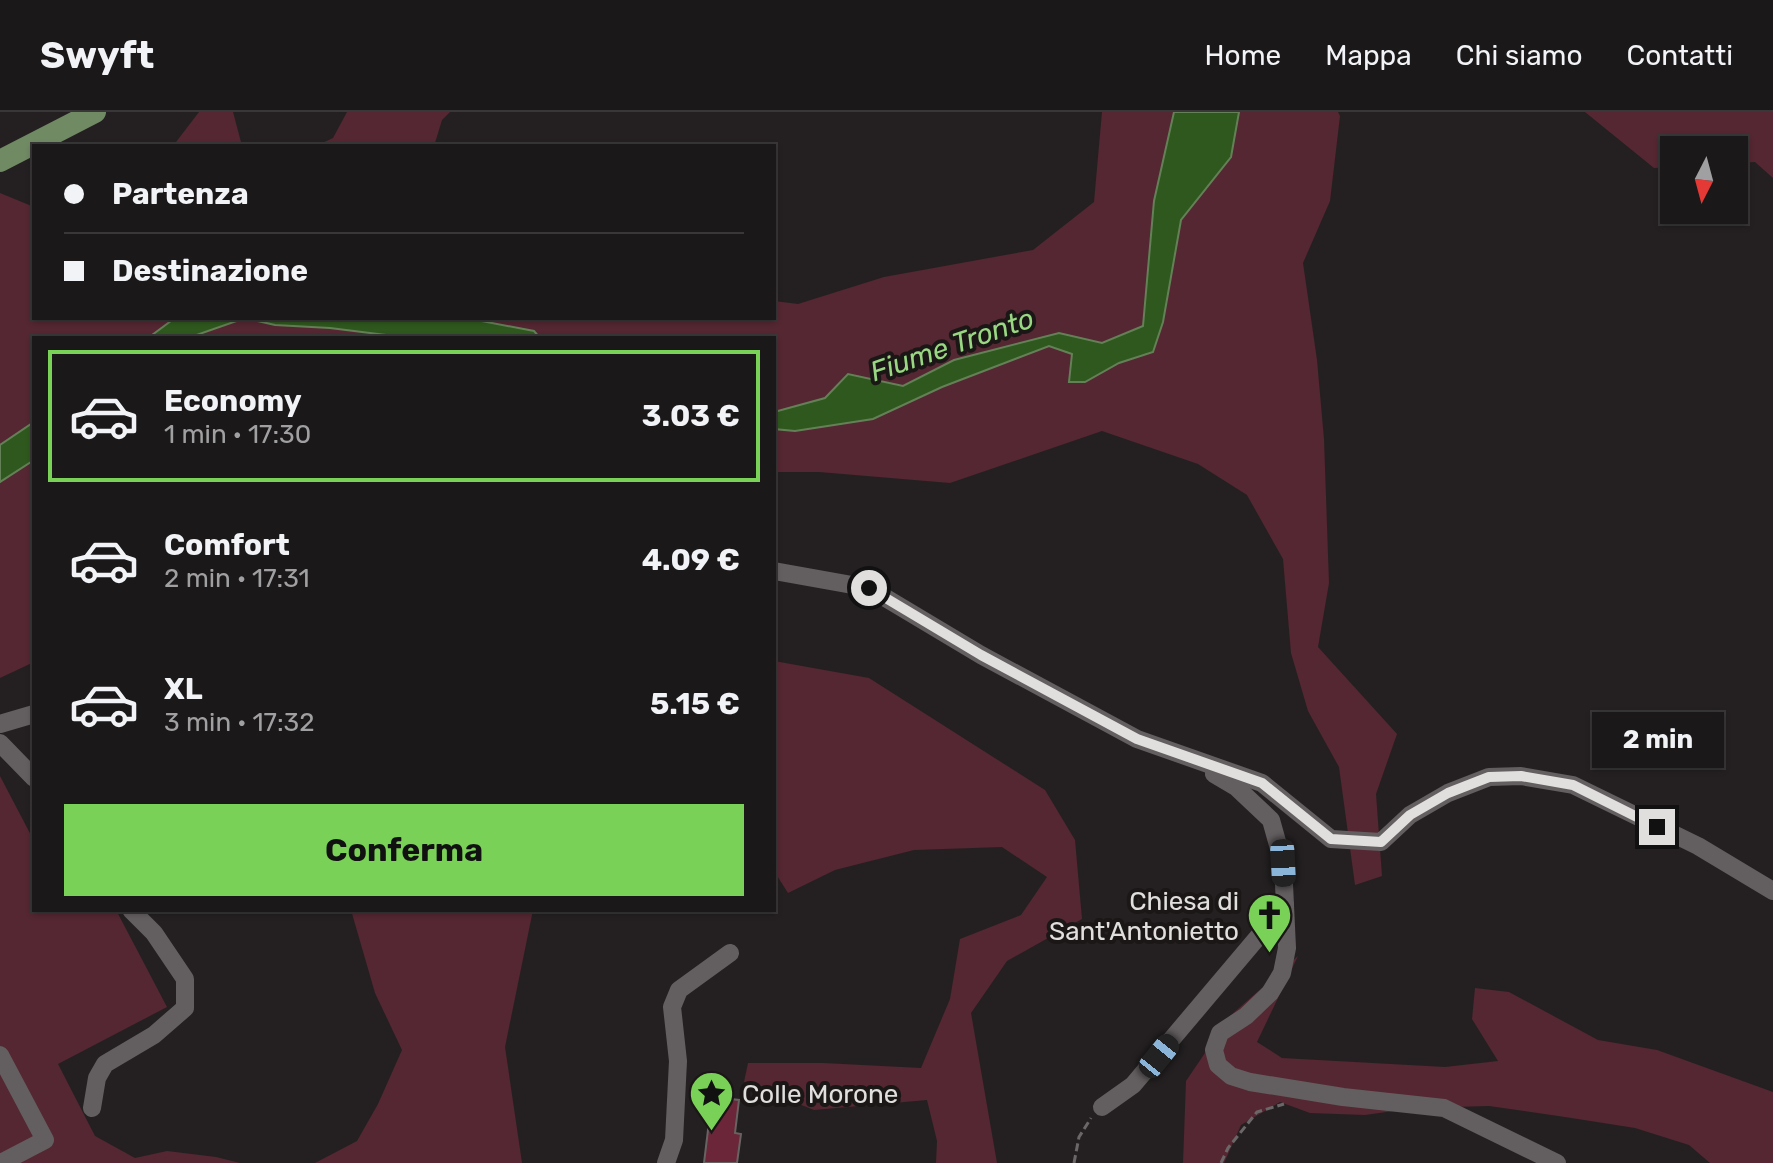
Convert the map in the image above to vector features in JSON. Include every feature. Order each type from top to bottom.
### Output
[{"type":"main road","points":[[33,144],[95,112]]},
{"type":"main road","points":[[0,161],[32,144]]},
{"type":"street","points":[[776,571],[869,588],[981,655],[1137,739],[1262,783],[1331,839],[1381,842],[1410,815],[1448,793],[1489,777],[1521,776],[1573,785],[1698,846],[1773,891]]},
{"type":"street","points":[[0,724],[32,715]]},
{"type":"street","points":[[0,743],[32,776]]},
{"type":"street","points":[[1182,756],[1236,787],[1271,820],[1283,863],[1287,948],[1282,973],[1270,993],[1246,1016],[1220,1033],[1214,1050],[1218,1065],[1231,1076],[1250,1082],[1343,1097],[1444,1108],[1557,1163]]},
{"type":"street","points":[[1102,1107],[1133,1085],[1285,905]]},
{"type":"street","points":[[92,1108],[97,1078],[105,1064],[154,1035],[185,1008],[185,979],[154,933],[133,912]]},
{"type":"street","points":[[666,1163],[674,1140],[678,1061],[672,1007],[679,990],[730,953]]},
{"type":"street","points":[[0,1055],[45,1140],[1,1163]]},
{"type":"path","points":[[1221,1163],[1228,1148],[1257,1112],[1294,1101]]},
{"type":"path","points":[[1074,1163],[1079,1137],[1089,1120],[1102,1107]]},
{"type":"shaded area","points":[[199,112],[233,112],[241,144],[175,144]]},
{"type":"shaded area","points":[[347,112],[450,112],[442,120],[435,144],[320,144],[333,138]]},
{"type":"shaded area","points":[[1102,112],[1174,112],[1154,201],[1143,326],[1102,343],[1059,333],[954,360],[903,386],[848,374],[826,398],[776,411],[776,336],[538,336],[533,331],[476,320],[776,320],[776,301],[798,304],[884,277],[1033,250],[1094,202]]},
{"type":"shaded area","points":[[1174,112],[1239,112],[1231,157],[1181,220],[1163,322],[1153,352],[1119,363],[1085,382],[1069,382],[1072,354],[1049,346],[942,387],[873,419],[795,431],[776,429],[776,411],[825,398],[848,374],[903,386],[954,360],[1059,333],[1102,343],[1143,326],[1154,201]]},
{"type":"shaded area","points":[[1239,112],[1338,112],[1340,116],[1330,201],[1303,263],[1317,360],[1324,439],[1329,583],[1318,647],[1397,734],[1376,794],[1382,876],[1355,885],[1339,767],[1308,711],[1291,653],[1283,559],[1247,495],[1198,464],[1102,431],[950,483],[819,472],[776,472],[776,429],[795,431],[873,419],[942,387],[1049,346],[1072,354],[1069,382],[1085,382],[1119,363],[1153,352],[1163,322],[1181,220],[1231,157]]},
{"type":"shaded area","points":[[1585,112],[1773,112],[1773,178],[1755,162],[1748,162],[1748,136],[1660,136],[1660,168],[1654,168]]},
{"type":"shaded area","points":[[0,193],[32,206],[32,320],[172,320],[151,336],[32,336],[32,423],[0,445]]},
{"type":"shaded area","points":[[172,320],[239,320],[194,336],[151,336]]},
{"type":"shaded area","points":[[239,320],[259,320],[396,336],[194,336]]},
{"type":"shaded area","points":[[254,320],[476,320],[534,331],[538,336],[394,336],[275,325]]},
{"type":"shaded area","points":[[32,423],[32,461],[0,482],[0,445]]},
{"type":"shaded area","points":[[32,461],[32,663],[0,678],[0,482]]},
{"type":"shaded area","points":[[776,661],[869,678],[1045,790],[1075,840],[1082,919],[1007,961],[971,1013],[997,1163],[936,1163],[937,1141],[927,1100],[814,1110],[744,1082],[748,1063],[921,1068],[950,999],[960,939],[1021,915],[1047,877],[1002,847],[914,850],[835,870],[788,893],[776,874]]},
{"type":"shaded area","points":[[0,776],[32,837],[32,912],[117,912],[167,1007],[58,1064],[95,1136],[135,1158],[167,1151],[240,1163],[0,1163]]},
{"type":"shaded area","points":[[352,912],[533,912],[505,1047],[522,1163],[315,1163],[357,1141],[378,1104],[402,1050],[375,993]]},
{"type":"shaded area","points":[[1298,956],[1257,1042],[1282,1058],[1445,1067],[1498,1061],[1472,1019],[1475,988],[1509,992],[1598,1040],[1657,1050],[1773,1092],[1773,1163],[1710,1163],[1689,1145],[1635,1128],[1489,1106],[1415,1108],[1365,1115],[1310,1113],[1280,1102],[1241,1125],[1224,1163],[1183,1163],[1186,1081],[1230,1016]]},
{"type":"building","points":[[712,1097],[739,1100],[735,1133],[741,1134],[737,1163],[704,1163]]},
{"type":"place","name":"Chiesa di Sant'Antonietto","points":[[1270,955]]},
{"type":"place","name":"Colle Morone","points":[[711,1133]]},
{"type":"route","points":[[869,588],[981,655],[1137,739],[1262,783],[1331,839],[1381,842],[1410,815],[1448,793],[1489,777],[1521,776],[1573,785],[1657,827]]},
{"type":"water label","name":"Fiume Tronto","points":[[952,345]]}]
